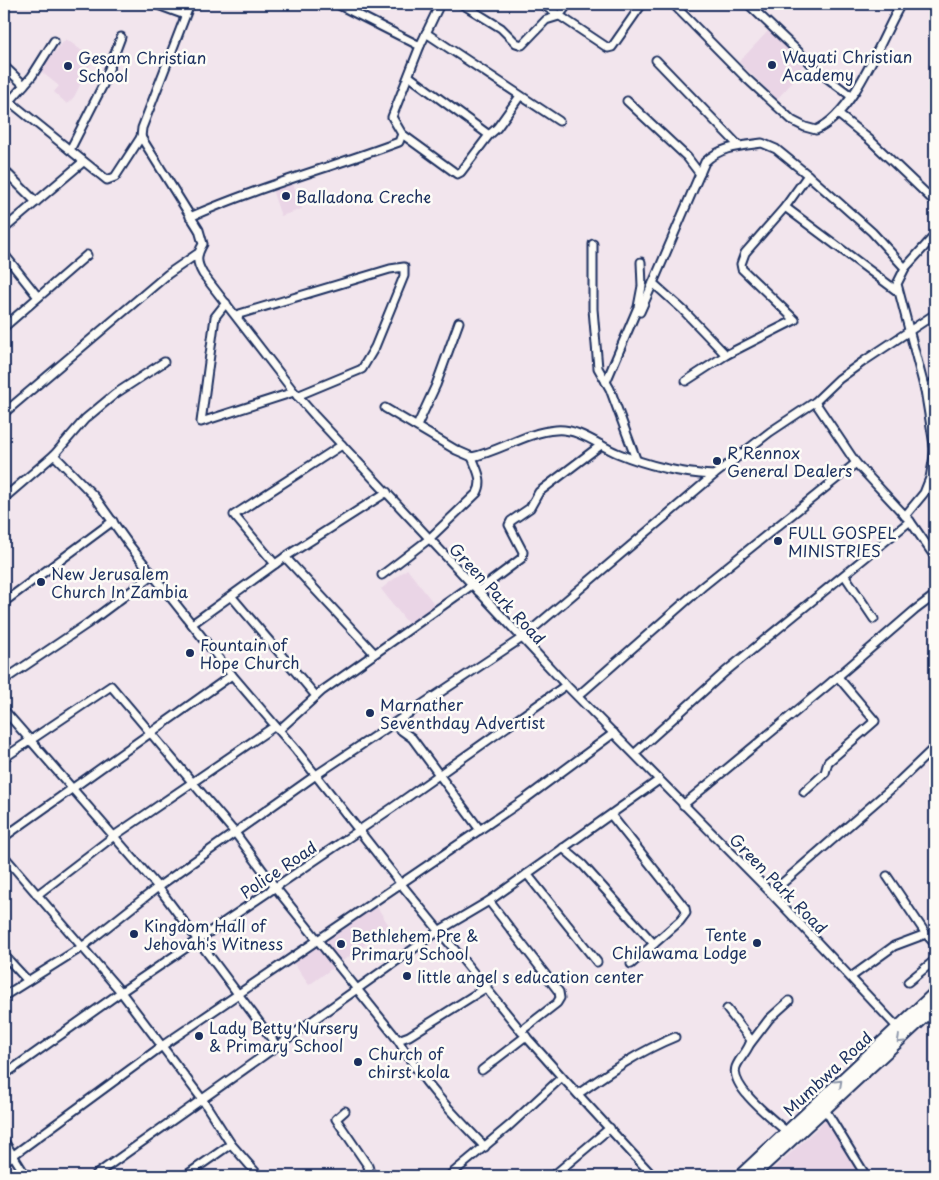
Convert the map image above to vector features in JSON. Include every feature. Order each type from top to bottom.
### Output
[{"type":"main road","name":"Mumbwa Road","points":[[752,1176],[787,1132],[823,1105],[898,1028],[935,994]]},
{"type":"main road","name":"Mumbwa Road","points":[[740,1176],[761,1163],[823,1105],[935,1007]]},
{"type":"street","points":[[155,4],[185,15]]},
{"type":"street","points":[[9,101],[83,162],[105,179],[111,180],[141,137],[142,128],[190,4]]},
{"type":"street","points":[[337,4],[420,46]]},
{"type":"street","points":[[440,4],[420,46],[410,77],[392,118],[402,134],[457,174],[461,172],[489,135],[497,128],[520,96]]},
{"type":"street","points":[[462,4],[501,28],[516,43],[522,44],[546,20],[559,16],[568,4]]},
{"type":"street","points":[[542,4],[608,48],[612,47],[642,4]]},
{"type":"street","points":[[673,4],[746,78],[793,120],[805,127],[816,130],[831,121],[851,96],[898,5]]},
{"type":"street","points":[[748,4],[822,74],[851,96]]},
{"type":"street","points":[[426,33],[559,121]]},
{"type":"street","points":[[70,150],[102,85],[121,37]]},
{"type":"street","points":[[4,108],[43,60],[54,41]]},
{"type":"street","points":[[656,60],[738,144]]},
{"type":"street","points":[[4,66],[24,85]]},
{"type":"street","points":[[410,77],[489,135]]},
{"type":"street","points":[[626,101],[688,157],[700,174]]},
{"type":"street","points":[[838,114],[870,140],[935,202]]},
{"type":"street","points":[[190,217],[321,167],[399,142],[402,134]]},
{"type":"street","name":"Green Park Road","points":[[141,137],[199,230],[203,244],[197,254],[198,264],[203,274],[236,314],[295,394],[566,685],[771,893],[898,1028]]},
{"type":"street","points":[[628,341],[705,162],[712,155],[738,144],[762,143],[771,146],[808,175],[872,232],[905,268]]},
{"type":"street","points":[[4,229],[83,162]]},
{"type":"street","points":[[4,170],[36,202]]},
{"type":"street","points":[[686,381],[726,355],[795,320],[742,269],[741,264],[745,253],[785,207],[808,175]]},
{"type":"street","points":[[785,207],[897,291]]},
{"type":"street","points":[[635,753],[725,672],[844,576],[908,519],[924,493],[930,478],[935,451],[911,331],[897,291],[897,284],[905,268],[935,235]]},
{"type":"street","points":[[593,244],[593,309],[598,368],[606,382],[636,459]]},
{"type":"street","points":[[4,254],[38,297]]},
{"type":"street","points":[[4,413],[168,274],[197,254]]},
{"type":"street","points":[[4,327],[88,255]]},
{"type":"street","points":[[606,382],[638,307],[642,286],[641,262]]},
{"type":"street","points":[[226,303],[216,317],[201,422],[295,394],[362,369],[376,347],[404,276],[404,267],[390,268],[236,314]]},
{"type":"street","points":[[653,283],[684,310],[726,355]]},
{"type":"street","points":[[4,996],[82,947],[158,887],[236,834],[316,775],[394,725],[522,638],[714,476],[770,432],[815,402],[852,370],[935,314]]},
{"type":"street","points":[[417,426],[436,385],[459,322]]},
{"type":"street","points":[[4,498],[54,455],[85,419],[100,406],[164,362]]},
{"type":"street","points":[[924,390],[935,381]]},
{"type":"street","points":[[815,402],[856,463],[908,519],[935,557]]},
{"type":"street","points":[[385,408],[456,450],[472,457],[556,430],[577,434],[618,454],[692,473],[714,476]]},
{"type":"street","points":[[275,564],[234,515],[342,445]]},
{"type":"street","points":[[478,591],[522,558],[523,552],[509,525],[511,520],[530,508],[539,492],[601,445]]},
{"type":"street","points":[[54,455],[95,497],[232,675],[316,775],[524,1033],[653,1176]]},
{"type":"street","points":[[382,575],[429,539],[477,493],[481,486],[472,457]]},
{"type":"street","points":[[578,696],[702,587],[856,463]]},
{"type":"street","points":[[192,624],[232,597],[275,564],[387,492]]},
{"type":"street","points":[[4,602],[112,521]]},
{"type":"street","points":[[286,557],[374,653]]},
{"type":"street","points":[[4,680],[87,624],[154,574]]},
{"type":"street","points":[[844,576],[874,619]]},
{"type":"street","points":[[37,895],[114,836],[277,728],[374,653],[472,585]]},
{"type":"street","points":[[683,805],[935,595]]},
{"type":"street","points":[[232,597],[316,696]]},
{"type":"street","points":[[4,837],[152,734],[232,675]]},
{"type":"street","points":[[804,792],[825,773],[828,762],[875,721],[838,677]]},
{"type":"street","name":"Police Road","points":[[4,1075],[198,939],[360,830],[566,685]]},
{"type":"street","points":[[4,758],[110,686],[152,734],[191,784],[236,834],[275,887],[398,1040],[431,1091],[485,1147]]},
{"type":"street","points":[[4,710],[158,887],[278,1046]]},
{"type":"street","points":[[394,725],[412,738],[480,830]]},
{"type":"street","points":[[4,1162],[162,1046],[480,830],[614,733]]},
{"type":"street","points":[[771,893],[892,788],[935,746]]},
{"type":"street","points":[[94,1176],[440,930],[490,901],[659,780]]},
{"type":"street","points":[[611,815],[685,908],[686,913],[680,921],[631,964]]},
{"type":"street","points":[[563,848],[583,865],[654,944]]},
{"type":"street","points":[[4,856],[121,992],[202,1099],[231,1144],[260,1176]]},
{"type":"street","points":[[527,874],[597,962]]},
{"type":"street","points":[[887,876],[926,934],[935,944]]},
{"type":"street","points":[[482,1070],[557,1003],[560,998],[559,992],[490,901]]},
{"type":"street","points":[[850,977],[894,946],[926,934]]},
{"type":"street","points":[[4,955],[28,980]]},
{"type":"street","points":[[908,982],[935,960]]},
{"type":"street","points":[[398,1040],[409,1036],[487,987]]},
{"type":"street","points":[[787,1132],[742,1089],[736,1079],[736,1068],[750,1044],[769,1019],[789,1001]]},
{"type":"street","points":[[727,1008],[750,1036],[750,1044]]},
{"type":"street","points":[[578,1094],[622,1064],[653,1046],[675,1037]]},
{"type":"street","points":[[449,1176],[485,1147],[562,1077]]},
{"type":"street","points":[[823,1105],[866,1176]]},
{"type":"street","points":[[345,1111],[336,1120],[370,1169],[365,1176]]},
{"type":"street","points":[[553,1176],[610,1128]]},
{"type":"street","points":[[4,1141],[26,1176]]},
{"type":"street","points":[[185,1176],[231,1144]]},
{"type":"shaded area","name":"Wayati Christian Academy","points":[[770,29],[804,63],[790,85],[777,99],[739,62]]},
{"type":"shaded area","points":[[66,39],[93,59],[74,97],[67,104],[54,92],[59,86],[39,70]]},
{"type":"shaded area","points":[[293,183],[302,209],[281,216],[272,190]]},
{"type":"shaded area","points":[[407,569],[435,605],[409,625],[381,589]]},
{"type":"shaded area","name":"Bethlehem Pre & Primary School","points":[[375,904],[390,927],[309,985],[292,961]]},
{"type":"shaded area","points":[[828,1118],[861,1176],[766,1176]]},
{"type":"place","name":"Wayati Christian Academy","points":[[772,65]]},
{"type":"place","name":"Gesam Christian School","points":[[68,66]]},
{"type":"place","name":"Balladona Creche","points":[[286,196]]},
{"type":"place","name":"R Rennox General Dealers","points":[[717,461]]},
{"type":"place","name":"FULL GOSPEL MINISTRIES","points":[[778,541]]},
{"type":"place","name":"New Jerusalem Church In Zambia","points":[[41,582]]},
{"type":"place","name":"Fountain of Hope Church","points":[[190,653]]},
{"type":"place","name":"Marnather Seventhday Advertist","points":[[370,713]]},
{"type":"place","name":"Kingdom Hall of Jehovah's Witness","points":[[134,934]]},
{"type":"place","name":"Tente Chilawama Lodge","points":[[757,943]]},
{"type":"place","name":"Bethlehem Pre & Primary School","points":[[341,944]]},
{"type":"place","name":"little angel s education center","points":[[407,976]]},
{"type":"place","name":"Lady Betty Nursery & Primary School","points":[[199,1036]]},
{"type":"place","name":"Church of chirst kola","points":[[358,1062]]}]
